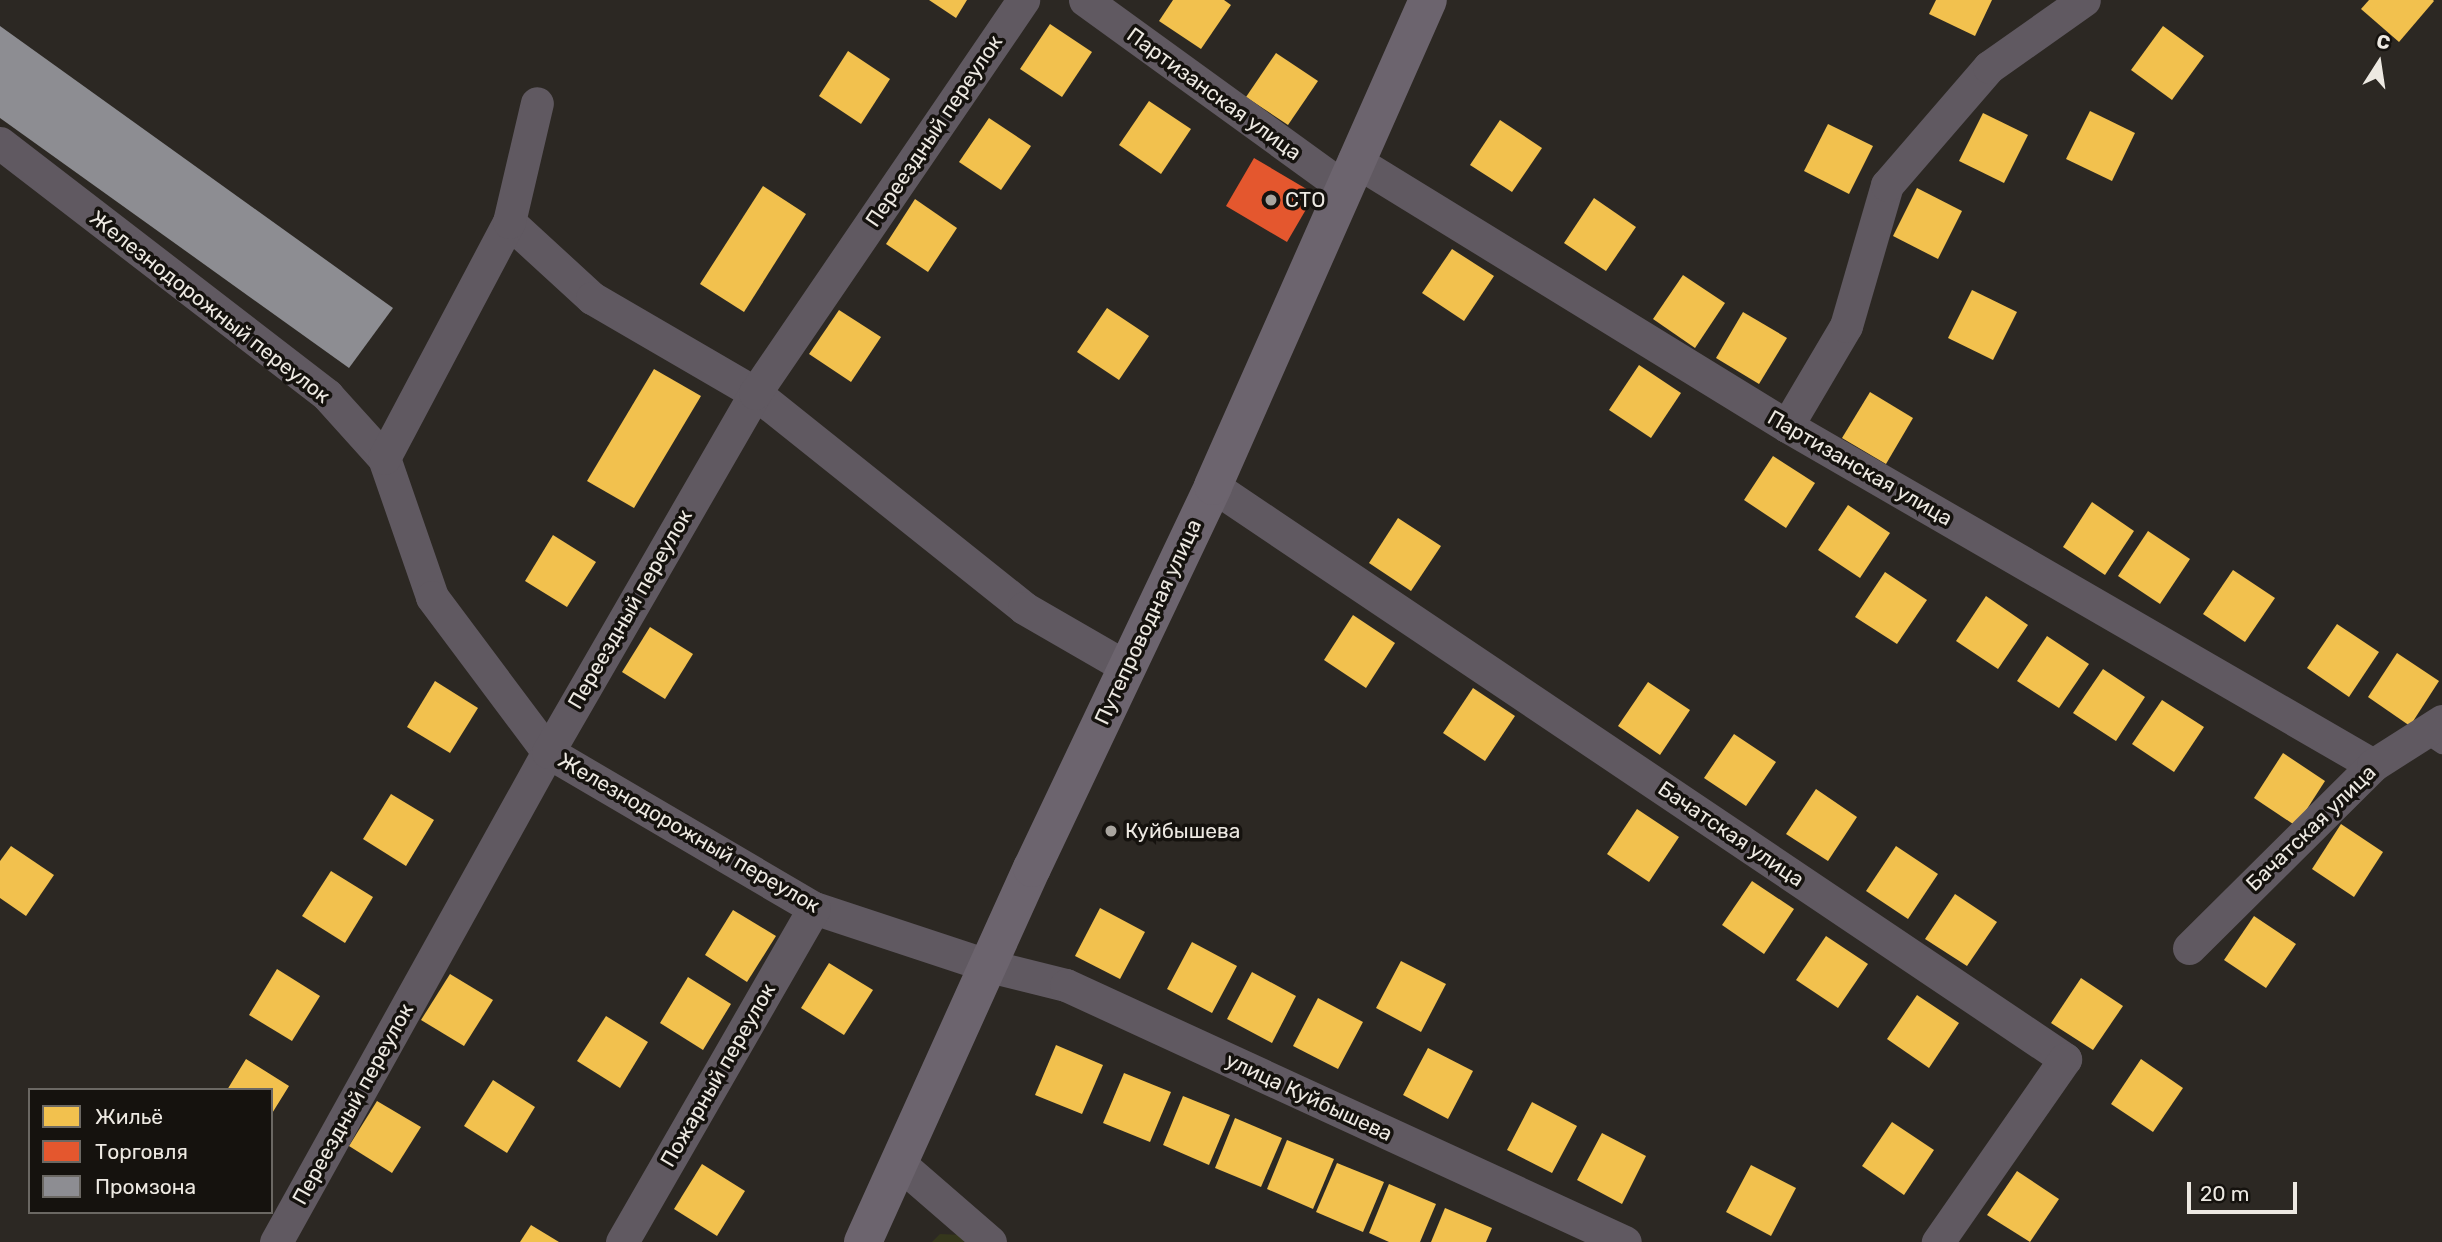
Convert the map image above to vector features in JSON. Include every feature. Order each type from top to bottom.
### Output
[{"type":"main road","name":"Путепроводная улица","points":[[863,1242],[1126,667],[1213,486],[1348,174],[1428,0]]},
{"type":"street","name":"Переездный переулок","points":[[276,1242],[548,752],[755,393],[1023,0]]},
{"type":"street","name":"Партизанская улица","points":[[1085,0],[1348,174],[2373,765]]},
{"type":"street","points":[[1787,426],[1846,326],[1887,185],[1989,67],[2084,0]]},
{"type":"street","points":[[384,458],[509,222],[537,103]]},
{"type":"street","name":"Железнодорожный переулок","points":[[0,143],[327,395],[384,458],[432,597],[548,752],[814,908],[989,967]]},
{"type":"street","points":[[509,222],[592,298],[755,393],[1024,608],[1126,667]]},
{"type":"street","name":"Бачатская улица","points":[[1213,486],[2065,1059],[1938,1242]]},
{"type":"street","name":"Бачатская улица","points":[[2189,948],[2373,765],[2436,734]]},
{"type":"street","name":"Пожарный переулок","points":[[622,1242],[814,908]]},
{"type":"street","name":"улица Куйбышева","points":[[989,967],[1066,985],[1625,1242]]},
{"type":"street","points":[[900,1164],[990,1242]]},
{"type":"green space","points":[[940,1234],[962,1235],[964,1242],[932,1242]]},
{"type":"building: Жильё","points":[[929,0],[967,0],[956,18]]},
{"type":"building: Жильё","points":[[1173,0],[1224,0],[1231,5],[1201,49],[1159,21]]},
{"type":"building: Жильё","points":[[1936,0],[1992,0],[1975,36],[1929,14]]},
{"type":"building: Жильё","points":[[2369,0],[2434,1],[2399,42],[2361,9]]},
{"type":"building: Жильё","points":[[1050,24],[1092,52],[1062,97],[1020,69]]},
{"type":"building: Жильё","points":[[2163,26],[2204,56],[2172,100],[2131,70]]},
{"type":"building: Жильё","points":[[848,51],[890,79],[861,124],[819,96]]},
{"type":"building: Жильё","points":[[1276,53],[1318,81],[1288,125],[1246,97]]},
{"type":"building: Жильё","points":[[1149,101],[1191,129],[1161,174],[1119,145]]},
{"type":"building: Жильё","points":[[2090,111],[2135,133],[2112,181],[2066,159]]},
{"type":"building: Жильё","points":[[1983,113],[2028,135],[2004,183],[1959,161]]},
{"type":"building: Жильё","points":[[989,118],[1031,146],[1001,190],[959,162]]},
{"type":"building: Жильё","points":[[1500,120],[1542,148],[1512,192],[1470,165]]},
{"type":"building: Жильё","points":[[1828,124],[1873,146],[1849,194],[1804,171]]},
{"type":"building: Жильё","points":[[763,186],[806,214],[744,312],[700,284]]},
{"type":"building: Жильё","points":[[1917,188],[1962,211],[1938,259],[1893,236]]},
{"type":"building: Жильё","points":[[1594,198],[1636,227],[1606,271],[1564,243]]},
{"type":"building: Жильё","points":[[915,199],[957,228],[928,272],[886,244]]},
{"type":"building: Жильё","points":[[1452,249],[1494,276],[1464,321],[1422,293]]},
{"type":"building: Жильё","points":[[1683,275],[1725,303],[1695,348],[1653,319]]},
{"type":"building: Жильё","points":[[1972,290],[2017,312],[1993,360],[1948,338]]},
{"type":"building: Жильё","points":[[1107,308],[1149,336],[1119,380],[1077,352]]},
{"type":"building: Жильё","points":[[839,310],[881,337],[851,382],[809,354]]},
{"type":"building: Жильё","points":[[1743,312],[1787,338],[1759,384],[1716,358]]},
{"type":"building: Жильё","points":[[1639,365],[1681,393],[1651,438],[1609,410]]},
{"type":"building: Жильё","points":[[654,369],[701,396],[634,508],[587,481]]},
{"type":"building: Жильё","points":[[1870,392],[1913,418],[1886,464],[1842,438]]},
{"type":"building: Жильё","points":[[1773,456],[1815,483],[1786,528],[1744,500]]},
{"type":"building: Жильё","points":[[2092,502],[2134,531],[2105,575],[2063,547]]},
{"type":"building: Жильё","points":[[1848,505],[1890,533],[1860,578],[1818,550]]},
{"type":"building: Жильё","points":[[1398,518],[1441,546],[1411,591],[1369,563]]},
{"type":"building: Жильё","points":[[2148,531],[2190,559],[2160,604],[2118,576]]},
{"type":"building: Жильё","points":[[553,535],[596,562],[567,607],[525,581]]},
{"type":"building: Жильё","points":[[2233,570],[2275,598],[2245,642],[2203,614]]},
{"type":"building: Жильё","points":[[1885,572],[1927,600],[1897,644],[1855,617]]},
{"type":"building: Жильё","points":[[1986,596],[2028,625],[1998,669],[1956,641]]},
{"type":"building: Жильё","points":[[1353,615],[1395,643],[1366,688],[1324,660]]},
{"type":"building: Жильё","points":[[2337,624],[2379,652],[2349,697],[2307,668]]},
{"type":"building: Жильё","points":[[650,627],[693,654],[665,699],[622,672]]},
{"type":"building: Жильё","points":[[2047,636],[2089,664],[2059,708],[2017,681]]},
{"type":"building: Жильё","points":[[2397,653],[2439,681],[2410,726],[2368,697]]},
{"type":"building: Жильё","points":[[2103,669],[2145,697],[2116,741],[2073,713]]},
{"type":"building: Жильё","points":[[435,681],[478,708],[450,753],[407,727]]},
{"type":"building: Жильё","points":[[1648,682],[1690,710],[1660,755],[1618,726]]},
{"type":"building: Жильё","points":[[1473,688],[1515,716],[1485,761],[1443,733]]},
{"type":"building: Жильё","points":[[2162,700],[2204,727],[2174,772],[2132,744]]},
{"type":"building: Жильё","points":[[1734,734],[1776,762],[1746,806],[1704,778]]},
{"type":"building: Жильё","points":[[2283,753],[2325,781],[2296,826],[2254,798]]},
{"type":"building: Жильё","points":[[1816,789],[1857,817],[1828,861],[1786,834]]},
{"type":"building: Жильё","points":[[391,794],[434,820],[406,866],[363,839]]},
{"type":"building: Жильё","points":[[1637,809],[1679,837],[1649,882],[1607,854]]},
{"type":"building: Жильё","points":[[2341,824],[2383,852],[2354,897],[2312,869]]},
{"type":"building: Жильё","points":[[11,846],[54,875],[26,916],[0,898],[0,861]]},
{"type":"building: Жильё","points":[[1896,846],[1938,874],[1908,919],[1866,891]]},
{"type":"building: Жильё","points":[[331,871],[373,897],[345,943],[302,916]]},
{"type":"building: Жильё","points":[[1752,881],[1794,909],[1764,954],[1722,925]]},
{"type":"building: Жильё","points":[[1955,894],[1997,922],[1967,966],[1925,939]]},
{"type":"building: Жильё","points":[[1100,908],[1145,932],[1120,979],[1075,956]]},
{"type":"building: Жильё","points":[[733,910],[776,936],[747,982],[705,955]]},
{"type":"building: Жильё","points":[[2254,916],[2296,944],[2266,988],[2224,960]]},
{"type":"building: Жильё","points":[[1826,936],[1868,964],[1838,1008],[1796,980]]},
{"type":"building: Жильё","points":[[1192,942],[1237,966],[1212,1013],[1167,989]]},
{"type":"building: Жильё","points":[[1401,961],[1446,984],[1421,1032],[1376,1008]]},
{"type":"building: Жильё","points":[[829,963],[873,990],[844,1035],[801,1008]]},
{"type":"building: Жильё","points":[[277,969],[320,996],[292,1041],[249,1015]]},
{"type":"building: Жильё","points":[[1252,972],[1296,996],[1272,1043],[1227,1019]]},
{"type":"building: Жильё","points":[[450,974],[493,1000],[464,1046],[421,1020]]},
{"type":"building: Жильё","points":[[688,977],[731,1004],[703,1050],[660,1023]]},
{"type":"building: Жильё","points":[[2081,978],[2123,1006],[2093,1050],[2051,1023]]},
{"type":"building: Жильё","points":[[1917,995],[1959,1023],[1929,1068],[1887,1039]]},
{"type":"building: Жильё","points":[[1318,998],[1363,1022],[1338,1069],[1293,1046]]},
{"type":"building: Жильё","points":[[606,1016],[648,1042],[620,1088],[577,1061]]},
{"type":"building: Жильё","points":[[1056,1045],[1103,1065],[1082,1114],[1035,1095]]},
{"type":"building: Жильё","points":[[1428,1048],[1473,1071],[1448,1119],[1403,1095]]},
{"type":"building: Жильё","points":[[246,1059],[289,1086],[273,1112],[273,1088],[228,1088]]},
{"type":"building: Жильё","points":[[2141,1059],[2183,1088],[2153,1132],[2111,1104]]},
{"type":"building: Жильё","points":[[1124,1073],[1171,1092],[1150,1142],[1103,1123]]},
{"type":"building: Жильё","points":[[493,1080],[535,1107],[507,1153],[464,1126]]},
{"type":"building: Жильё","points":[[1183,1096],[1230,1115],[1209,1165],[1163,1145]]},
{"type":"building: Жильё","points":[[377,1101],[421,1127],[392,1173],[349,1146]]},
{"type":"building: Жильё","points":[[1532,1102],[1577,1126],[1552,1173],[1507,1150]]},
{"type":"building: Жильё","points":[[1235,1118],[1282,1138],[1261,1187],[1215,1168]]},
{"type":"building: Жильё","points":[[1892,1122],[1934,1150],[1904,1195],[1862,1166]]},
{"type":"building: Жильё","points":[[1602,1133],[1646,1156],[1622,1204],[1577,1180]]},
{"type":"building: Жильё","points":[[1287,1140],[1334,1159],[1313,1209],[1267,1189]]},
{"type":"building: Жильё","points":[[1337,1163],[1384,1182],[1363,1232],[1316,1212]]},
{"type":"building: Жильё","points":[[702,1164],[745,1191],[717,1236],[674,1209]]},
{"type":"building: Жильё","points":[[1751,1165],[1796,1188],[1771,1236],[1726,1212]]},
{"type":"building: Жильё","points":[[2017,1171],[2059,1199],[2030,1242],[1987,1215]]},
{"type":"building: Жильё","points":[[1389,1184],[1436,1204],[1420,1242],[1389,1242],[1369,1233]]},
{"type":"building: Жильё","points":[[1445,1208],[1492,1228],[1486,1242],[1431,1242]]},
{"type":"building: Жильё","points":[[531,1225],[559,1242],[520,1242]]},
{"type":"building: Торговля","name":"СТО","points":[[1254,158],[1315,194],[1287,242],[1226,206]]},
{"type":"building: Промзона","points":[[0,26],[393,308],[349,368],[0,118]]},
{"type":"place","name":"СТО","points":[[1271,200]]},
{"type":"place","name":"Куйбышева","points":[[1111,831]]}]
